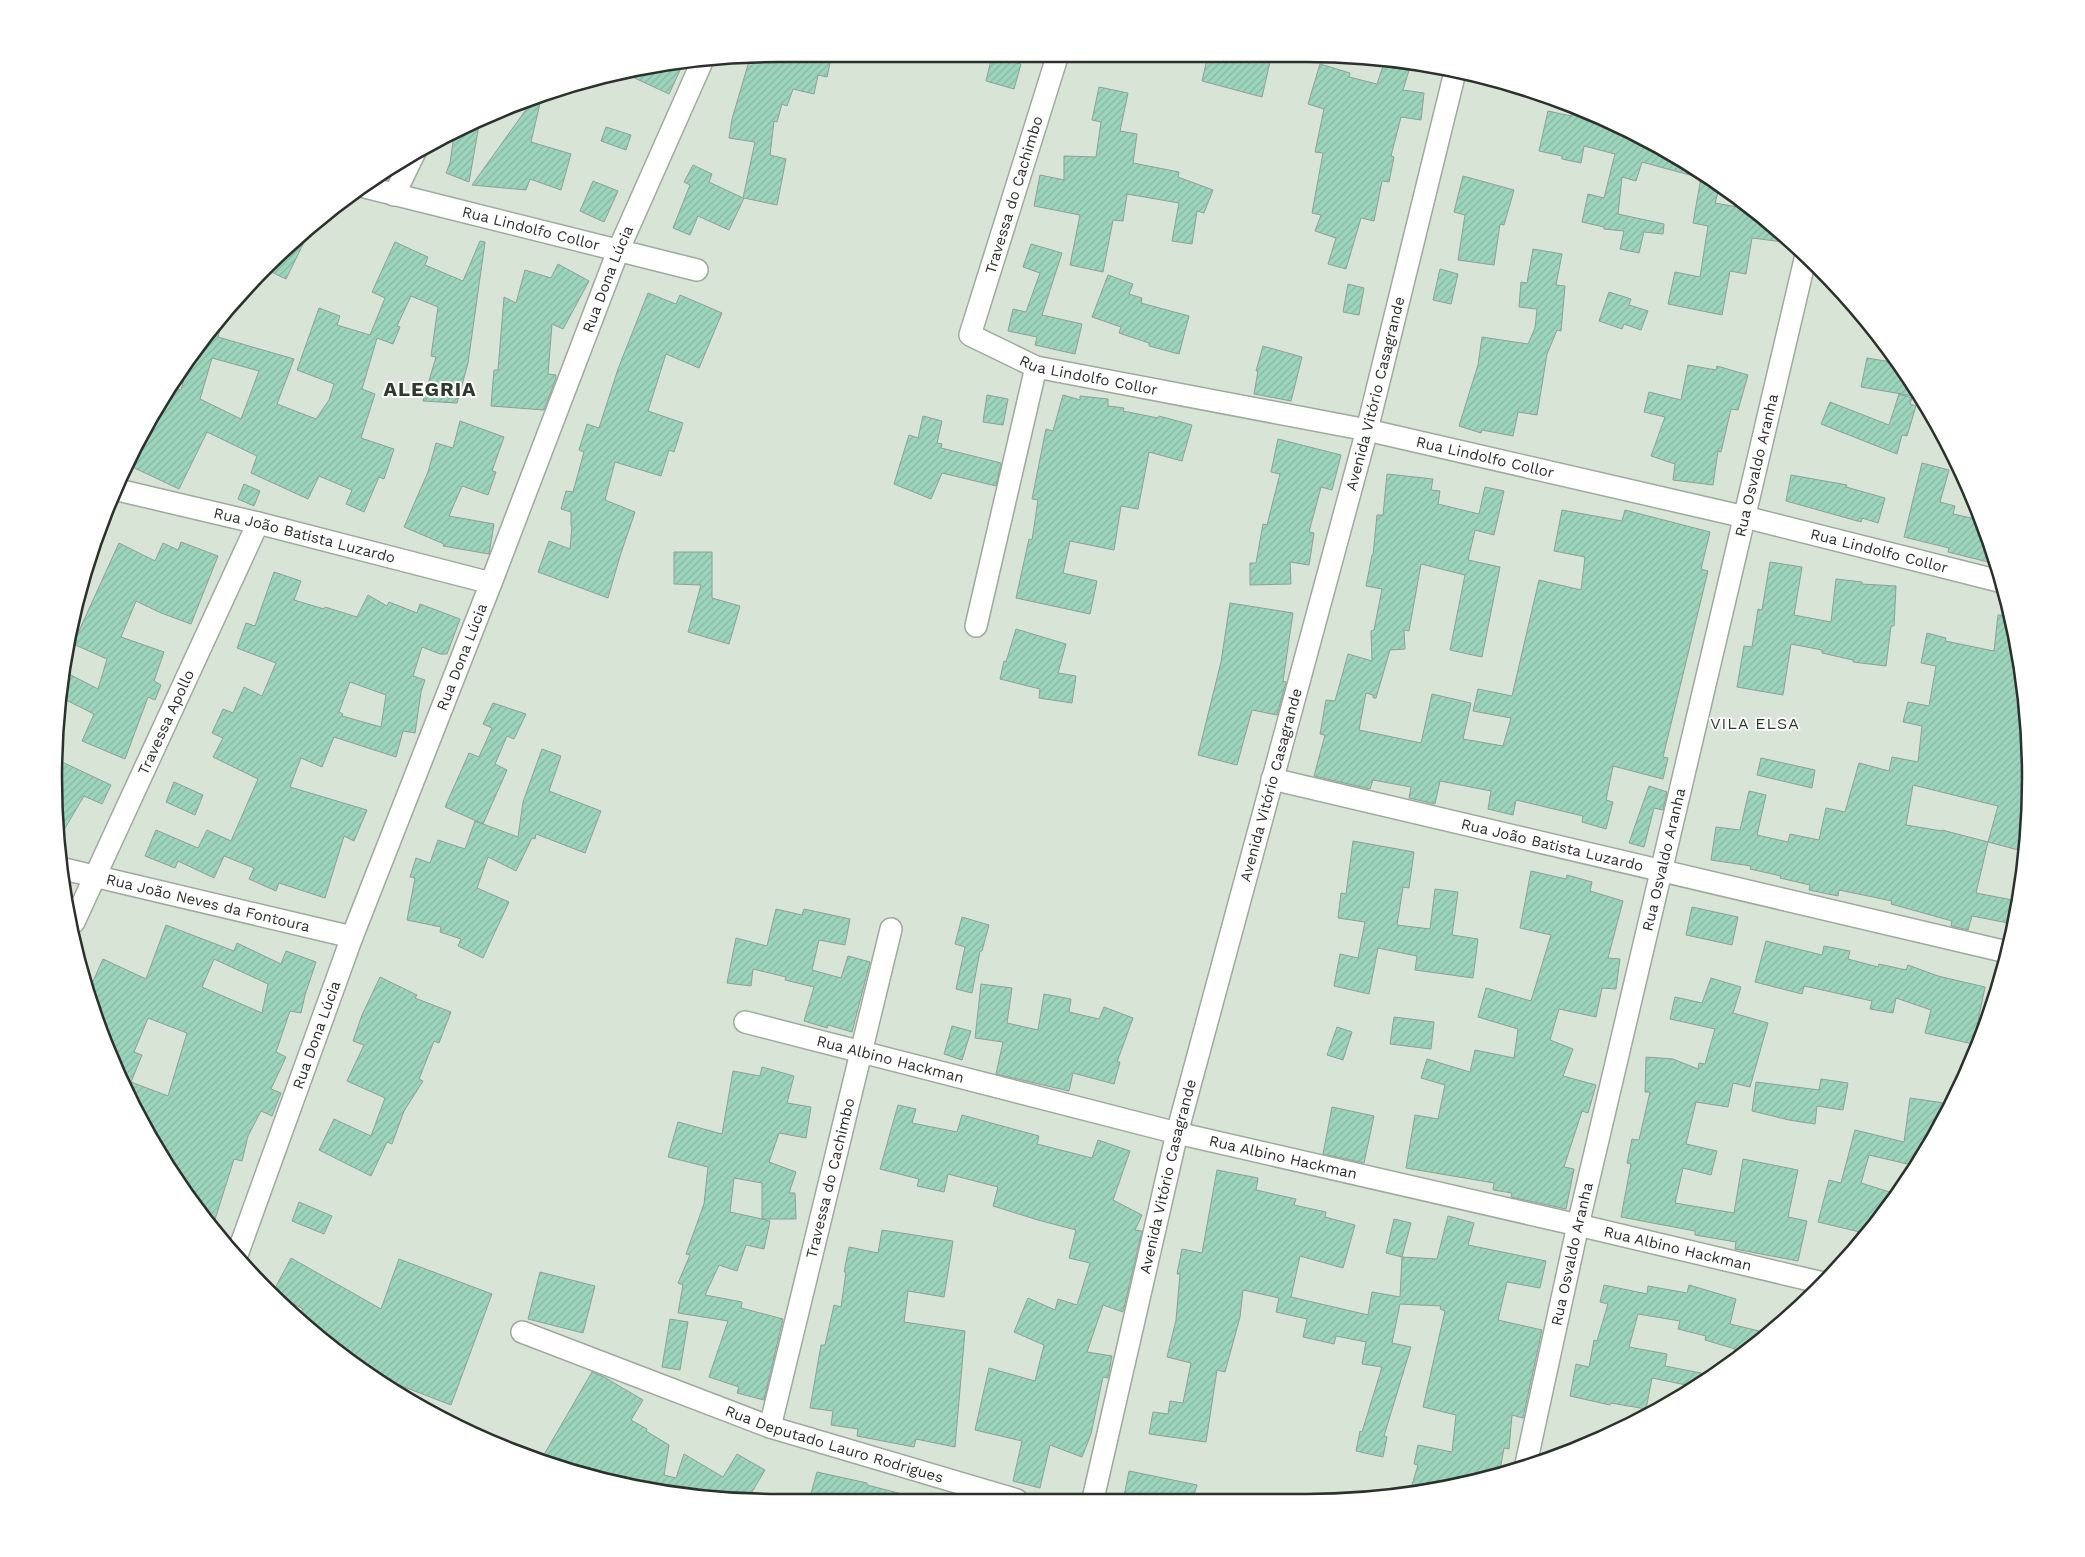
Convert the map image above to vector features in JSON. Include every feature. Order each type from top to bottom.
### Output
[{"type":"street","name":"Travessa do Cachimbo","points":[[970,336],[1056,62]]},
{"type":"street","name":"Rua Dona Lúcia","points":[[239,1250],[352,937],[618,251],[699,67]]},
{"type":"street","name":"Avenida Vitório Casagrande","points":[[1094,1494],[1177,1134],[1367,430],[1454,78]]},
{"type":"street","points":[[394,194],[408,166]]},
{"type":"street","name":"Rua Lindolfo Collor","points":[[373,189],[697,270]]},
{"type":"street","name":"Rua Osvaldo Aranha","points":[[1527,1460],[1578,1224],[1804,264]]},
{"type":"street","name":"Rua Lindolfo Collor","points":[[970,336],[1036,367],[1367,430],[1745,517],[1994,580]]},
{"type":"street","points":[[976,626],[1036,367]]},
{"type":"street","name":"Rua João Batista Luzardo","points":[[123,491],[491,582]]},
{"type":"street","name":"Travessa Apollo","points":[[76,918],[258,524]]},
{"type":"street","name":"Rua João Batista Luzardo","points":[[1272,779],[2001,951]]},
{"type":"street","name":"Rua João Neves da Fontoura","points":[[69,870],[352,937]]},
{"type":"street","name":"Travessa do Cachimbo","points":[[770,1426],[891,929]]},
{"type":"street","name":"Rua Albino Hackman","points":[[746,1022],[1177,1134],[1578,1224],[1816,1281]]},
{"type":"street","name":"Rua Deputado Lauro Rodrigues","points":[[522,1332],[770,1426],[997,1494]]},
{"type":"building","points":[[830,62],[827,77],[818,75],[814,94],[793,89],[787,106],[782,104],[777,122],[774,121],[770,155],[786,159],[777,205],[744,198],[729,230],[698,216],[690,235],[673,228],[690,185],[684,182],[693,165],[712,174],[709,182],[743,198],[755,142],[729,138],[732,119],[748,63]]},
{"type":"building","points":[[991,62],[1014,62],[1021,64],[1014,89],[986,81]]},
{"type":"building","points":[[1206,62],[1270,62],[1262,97],[1202,81]]},
{"type":"building","points":[[1320,64],[1350,73],[1349,77],[1377,84],[1383,67],[1409,70],[1403,90],[1424,93],[1421,120],[1401,117],[1391,156],[1394,157],[1389,182],[1382,181],[1374,221],[1361,218],[1346,269],[1328,264],[1336,238],[1315,231],[1321,215],[1312,213],[1323,153],[1315,152],[1324,109],[1308,104]]},
{"type":"building","points":[[680,70],[669,94],[633,77]]},
{"type":"building","points":[[1099,87],[1128,93],[1120,131],[1137,134],[1133,163],[1179,172],[1178,177],[1213,190],[1204,213],[1197,211],[1192,244],[1172,241],[1179,203],[1127,194],[1123,221],[1113,220],[1103,272],[1070,265],[1080,215],[1034,206],[1040,175],[1064,180],[1064,156],[1096,157],[1101,122],[1092,120]]},
{"type":"building","points":[[540,103],[531,142],[571,154],[561,190],[530,179],[526,190],[472,185],[527,108]]},
{"type":"building","points":[[1548,111],[1571,116],[1571,113],[1623,136],[1665,158],[1693,176],[1642,162],[1636,181],[1622,177],[1618,214],[1664,224],[1663,234],[1644,232],[1639,253],[1620,249],[1624,231],[1604,229],[1604,227],[1582,222],[1588,194],[1604,198],[1615,154],[1584,146],[1581,163],[1562,159],[1562,156],[1539,151]]},
{"type":"building","points":[[606,127],[631,135],[626,150],[601,141]]},
{"type":"building","points":[[478,129],[469,182],[446,173],[450,163],[453,141]]},
{"type":"building","points":[[1463,176],[1514,190],[1504,225],[1500,224],[1494,265],[1458,260],[1465,215],[1454,212]]},
{"type":"building","points":[[593,181],[618,191],[604,222],[580,211]]},
{"type":"building","points":[[1700,181],[1718,193],[1715,203],[1738,207],[1781,242],[1752,238],[1746,274],[1730,271],[1722,315],[1668,304],[1675,272],[1700,277],[1708,226],[1693,223]]},
{"type":"building","points":[[480,241],[485,242],[468,363],[457,403],[423,401],[436,357],[431,356],[438,307],[411,296],[397,326],[400,327],[393,344],[377,338],[362,389],[375,394],[361,438],[394,449],[384,479],[379,477],[364,512],[346,504],[352,490],[319,476],[308,499],[251,473],[257,456],[207,432],[179,489],[133,468],[158,420],[178,389],[181,390],[184,380],[219,331],[218,337],[294,359],[277,404],[316,419],[329,400],[334,384],[297,370],[319,308],[340,316],[337,325],[370,335],[385,298],[372,292],[395,242],[428,257],[425,265],[463,281]],"holes":[[[212,358],[259,371],[241,419],[200,399]]]},
{"type":"building","points":[[304,242],[286,279],[272,272]]},
{"type":"building","points":[[1031,244],[1062,253],[1042,315],[1082,324],[1075,354],[1035,345],[1037,337],[1008,331],[1013,309],[1026,312],[1040,273],[1023,267]]},
{"type":"building","points":[[1533,249],[1562,254],[1556,285],[1565,286],[1561,331],[1557,330],[1547,354],[1537,415],[1518,412],[1513,436],[1482,430],[1481,433],[1459,426],[1478,365],[1482,337],[1528,344],[1535,328],[1537,309],[1519,307],[1521,282],[1527,283]]},
{"type":"building","points":[[558,264],[589,281],[563,329],[552,324],[548,374],[556,375],[556,378],[544,410],[491,406],[494,370],[498,370],[504,297],[516,303],[525,270],[551,278]]},
{"type":"building","points":[[1440,269],[1458,274],[1451,304],[1433,300]]},
{"type":"building","points":[[1108,275],[1133,284],[1129,294],[1142,298],[1141,303],[1189,316],[1179,354],[1149,346],[1149,343],[1119,333],[1121,327],[1092,317]]},
{"type":"building","points":[[1348,284],[1364,288],[1359,315],[1343,312]]},
{"type":"building","points":[[1609,292],[1631,299],[1629,305],[1648,311],[1641,330],[1624,324],[1622,329],[1599,321]]},
{"type":"building","points":[[648,293],[676,304],[680,295],[722,313],[699,368],[666,354],[648,411],[683,423],[674,452],[669,450],[661,476],[615,462],[605,500],[635,512],[608,598],[538,572],[549,541],[570,549],[571,512],[561,509],[566,491],[573,492],[584,452],[579,450],[587,424],[599,428],[618,369]]},
{"type":"building","points":[[1263,346],[1302,357],[1291,401],[1254,394],[1258,371],[1256,371]]},
{"type":"building","points":[[1867,358],[1888,361],[1911,396],[1861,387]]},
{"type":"building","points":[[1688,365],[1716,370],[1717,366],[1748,375],[1738,410],[1731,409],[1721,452],[1718,451],[1713,485],[1673,480],[1675,464],[1651,456],[1665,417],[1644,412],[1649,392],[1681,400]]},
{"type":"building","points":[[1899,394],[1912,398],[1910,404],[1916,406],[1907,436],[1902,435],[1897,454],[1821,424],[1830,402],[1889,425]]},
{"type":"building","points":[[987,395],[1008,399],[1003,425],[983,422]]},
{"type":"building","points":[[1063,395],[1080,400],[1080,396],[1108,399],[1108,406],[1124,408],[1123,411],[1158,418],[1159,416],[1192,425],[1182,461],[1149,452],[1138,509],[1121,506],[1114,550],[1070,541],[1063,573],[1097,581],[1090,614],[1016,598],[1029,539],[1032,540],[1038,500],[1032,499],[1046,429],[1053,431]]},
{"type":"building","points":[[923,416],[942,421],[937,443],[942,444],[941,448],[1001,463],[996,486],[942,473],[931,499],[894,484],[909,435],[918,438]]},
{"type":"building","points":[[460,421],[504,437],[492,471],[496,472],[488,495],[462,486],[449,516],[494,524],[489,554],[443,546],[444,544],[404,527],[428,472],[436,443],[453,448]]},
{"type":"building","points":[[1278,439],[1341,455],[1332,490],[1321,487],[1309,532],[1314,533],[1309,565],[1290,562],[1291,584],[1250,585],[1250,563],[1256,563],[1263,524],[1267,525],[1280,474],[1271,472]]},
{"type":"building","points":[[1922,463],[1949,470],[1940,502],[1955,506],[1953,514],[1974,519],[1989,562],[1948,552],[1949,548],[1904,537]]},
{"type":"building","points":[[1387,474],[1433,479],[1431,490],[1440,491],[1438,504],[1479,514],[1485,487],[1504,491],[1494,535],[1475,530],[1468,560],[1500,567],[1482,657],[1450,650],[1465,575],[1421,564],[1409,631],[1404,630],[1405,649],[1390,650],[1376,698],[1366,693],[1359,730],[1421,743],[1432,694],[1471,703],[1463,739],[1503,746],[1511,718],[1473,711],[1478,689],[1512,696],[1539,580],[1581,590],[1585,557],[1554,551],[1562,510],[1622,521],[1625,510],[1710,532],[1701,569],[1708,571],[1663,757],[1668,758],[1663,779],[1613,766],[1606,800],[1613,802],[1606,829],[1582,822],[1583,816],[1516,800],[1513,815],[1488,809],[1491,791],[1440,781],[1435,804],[1409,798],[1411,787],[1373,780],[1370,789],[1314,776],[1325,735],[1320,734],[1326,700],[1335,701],[1348,654],[1372,661],[1371,631],[1374,630],[1382,589],[1366,586],[1373,555],[1377,515],[1383,515]]},
{"type":"building","points":[[1791,475],[1847,485],[1846,487],[1885,498],[1878,523],[1862,518],[1861,522],[1786,501]]},
{"type":"building","points":[[244,484],[260,491],[254,506],[238,499]]},
{"type":"building","points":[[181,542],[218,556],[191,624],[136,601],[121,637],[164,652],[154,681],[161,685],[155,700],[148,697],[125,759],[82,741],[94,714],[67,701],[71,675],[98,689],[107,659],[75,645],[77,636],[119,543],[155,561],[163,543],[178,550]]},
{"type":"building","points":[[674,552],[712,552],[712,598],[740,606],[729,644],[688,632],[701,585],[674,584]]},
{"type":"building","points":[[1770,562],[1802,567],[1794,615],[1831,622],[1836,579],[1862,582],[1862,584],[1896,586],[1894,626],[1891,626],[1886,666],[1853,662],[1853,660],[1822,653],[1822,650],[1791,644],[1783,695],[1737,687],[1744,646],[1752,647],[1758,609],[1762,610]]},
{"type":"building","points":[[274,572],[301,581],[294,600],[324,609],[325,607],[357,617],[368,595],[387,606],[389,602],[417,613],[420,604],[460,619],[447,654],[440,654],[422,647],[413,676],[425,680],[421,692],[415,733],[403,731],[396,757],[334,737],[322,767],[301,758],[290,787],[367,810],[354,841],[344,836],[325,898],[279,883],[276,891],[249,879],[254,868],[224,856],[214,878],[178,861],[175,868],[145,856],[156,830],[198,848],[207,830],[231,841],[258,779],[213,757],[223,738],[212,733],[223,709],[233,713],[244,687],[262,696],[276,663],[237,648],[246,623],[255,626]],"holes":[[[350,682],[386,695],[381,727],[342,716],[343,714],[339,712]]]},
{"type":"building","points":[[1230,603],[1293,613],[1283,681],[1286,682],[1277,715],[1252,710],[1237,765],[1198,755],[1221,662]]},
{"type":"building","points":[[1998,615],[2003,615],[2016,685],[2021,732],[2021,825],[2018,850],[1988,842],[1976,893],[2012,900],[2008,923],[1972,916],[1968,930],[1951,926],[1952,921],[1891,904],[1892,901],[1839,890],[1838,896],[1809,890],[1810,885],[1750,869],[1751,866],[1711,860],[1716,827],[1740,830],[1749,791],[1766,795],[1757,835],[1788,842],[1790,834],[1819,840],[1826,808],[1845,812],[1859,763],[1889,771],[1892,757],[1918,762],[1922,726],[1903,722],[1908,702],[1929,706],[1936,666],[1921,663],[1927,633],[1946,638],[1945,641],[1994,651]],"holes":[[[1913,785],[1998,806],[1988,842],[1942,830],[1906,825]]]},
{"type":"building","points":[[1016,629],[1066,644],[1058,673],[1076,676],[1072,703],[1039,698],[1040,689],[1000,679],[1004,661],[1006,662]]},
{"type":"building","points":[[493,703],[526,714],[514,739],[507,736],[495,764],[507,770],[483,824],[445,807],[469,753],[479,757],[492,728],[483,724]]},
{"type":"building","points":[[542,749],[561,756],[549,791],[601,811],[585,853],[536,834],[535,839],[532,838],[516,871],[488,857],[477,888],[509,902],[483,958],[458,946],[461,939],[440,932],[441,927],[407,920],[415,878],[410,877],[416,858],[430,863],[438,840],[465,849],[475,821],[518,837],[523,802]]},
{"type":"building","points":[[1761,758],[1815,770],[1812,788],[1757,775]]},
{"type":"building","points":[[63,762],[111,785],[102,804],[84,796],[64,829]]},
{"type":"building","points":[[174,782],[203,795],[195,815],[166,802]]},
{"type":"building","points":[[1649,786],[1667,792],[1663,810],[1654,808],[1644,847],[1629,843]]},
{"type":"building","points":[[1353,841],[1414,852],[1409,888],[1403,887],[1397,925],[1430,929],[1435,889],[1458,892],[1452,935],[1478,939],[1473,978],[1415,970],[1417,956],[1378,948],[1369,994],[1334,986],[1340,954],[1358,958],[1365,922],[1338,918],[1341,893],[1346,894]]},
{"type":"building","points":[[1531,871],[1566,879],[1567,875],[1592,882],[1590,891],[1623,901],[1608,958],[1620,959],[1616,989],[1602,988],[1596,1017],[1559,1009],[1550,1040],[1573,1049],[1563,1076],[1596,1085],[1588,1113],[1582,1111],[1564,1167],[1574,1169],[1566,1209],[1511,1197],[1512,1193],[1493,1190],[1494,1183],[1406,1168],[1415,1115],[1438,1119],[1445,1085],[1421,1078],[1427,1059],[1470,1072],[1475,1050],[1514,1058],[1518,1029],[1478,1017],[1486,988],[1531,1001],[1551,935],[1520,928]]},
{"type":"building","points":[[1692,907],[1738,917],[1732,945],[1686,935]]},
{"type":"building","points":[[776,909],[802,915],[804,909],[850,919],[845,945],[819,940],[812,970],[841,978],[848,956],[870,962],[852,1032],[828,1025],[827,1028],[804,1021],[814,987],[785,980],[786,977],[753,969],[751,986],[727,983],[736,938],[767,946]]},
{"type":"building","points":[[962,917],[989,925],[982,951],[980,951],[972,993],[956,989],[965,947],[955,944]]},
{"type":"building","points":[[166,925],[234,951],[237,943],[281,964],[286,951],[316,962],[301,1013],[290,1011],[276,1052],[286,1057],[271,1089],[281,1093],[272,1116],[261,1111],[248,1136],[242,1161],[234,1159],[215,1220],[183,1176],[158,1136],[136,1095],[117,1053],[100,1009],[92,983],[103,959],[146,979]],"holes":[[[214,959],[268,984],[262,1013],[202,987]],[[148,1018],[187,1033],[168,1096],[131,1082],[142,1055],[134,1052]]]},
{"type":"building","points":[[1766,941],[1822,955],[1824,946],[1850,951],[1848,959],[1878,967],[1879,964],[1906,970],[1908,965],[1938,976],[1985,987],[1978,1021],[1980,1022],[1972,1044],[1925,1033],[1931,1010],[1896,998],[1893,1013],[1870,1009],[1872,1001],[1804,986],[1802,994],[1755,982]]},
{"type":"building","points":[[380,977],[417,995],[415,998],[451,1012],[439,1043],[434,1041],[419,1079],[423,1081],[404,1111],[392,1144],[387,1142],[371,1176],[319,1150],[334,1119],[371,1136],[385,1098],[347,1081],[364,1045],[353,1041],[362,1015]]},
{"type":"building","points":[[1711,978],[1741,987],[1733,1013],[1768,1023],[1750,1087],[1733,1083],[1728,1107],[1696,1102],[1686,1144],[1717,1151],[1711,1175],[1683,1168],[1675,1203],[1734,1213],[1743,1159],[1798,1170],[1788,1217],[1807,1221],[1798,1261],[1735,1249],[1736,1242],[1695,1235],[1695,1231],[1621,1217],[1631,1164],[1627,1163],[1632,1139],[1639,1140],[1650,1092],[1645,1092],[1646,1057],[1673,1059],[1698,1069],[1699,1063],[1705,1064],[1715,1029],[1670,1019],[1675,997],[1702,1003]]},
{"type":"building","points":[[981,984],[1012,988],[1007,1023],[1038,1030],[1044,994],[1071,999],[1069,1012],[1099,1019],[1104,1007],[1133,1018],[1117,1062],[1120,1062],[1114,1084],[1073,1073],[1069,1091],[996,1074],[1003,1042],[975,1038]]},
{"type":"building","points":[[1394,1017],[1434,1022],[1431,1049],[1390,1044]]},
{"type":"building","points":[[952,1026],[971,1031],[962,1060],[944,1054]]},
{"type":"building","points":[[1337,1027],[1352,1032],[1343,1060],[1327,1055]]},
{"type":"building","points":[[762,1067],[794,1076],[787,1103],[811,1107],[806,1138],[779,1133],[769,1162],[796,1172],[789,1193],[795,1193],[796,1219],[762,1219],[770,1221],[764,1249],[746,1245],[737,1271],[719,1265],[705,1295],[742,1302],[741,1308],[783,1319],[764,1400],[737,1393],[739,1387],[709,1377],[728,1321],[678,1313],[683,1285],[678,1283],[690,1255],[686,1254],[704,1204],[708,1167],[668,1157],[678,1122],[722,1134],[733,1071],[760,1076]],"holes":[[[734,1178],[762,1183],[762,1219],[730,1212]]]},
{"type":"building","points":[[1821,1079],[1848,1083],[1843,1110],[1817,1106],[1815,1124],[1752,1111],[1756,1082],[1819,1090]]},
{"type":"building","points":[[1910,1098],[1945,1103],[1909,1164],[1869,1155],[1861,1183],[1890,1192],[1860,1232],[1818,1222],[1829,1180],[1841,1183],[1855,1130],[1904,1142]]},
{"type":"building","points":[[898,1105],[916,1109],[912,1123],[957,1132],[962,1115],[1039,1136],[1037,1144],[1092,1158],[1098,1140],[1130,1151],[1113,1200],[1142,1215],[1135,1230],[1142,1231],[1123,1312],[1103,1305],[1087,1352],[1112,1356],[1108,1378],[1103,1377],[1091,1434],[1082,1457],[1050,1445],[1040,1488],[1013,1481],[1022,1441],[975,1430],[989,1368],[1035,1381],[1044,1345],[1014,1332],[1028,1298],[1055,1310],[1058,1299],[1077,1305],[1090,1263],[1069,1258],[1076,1230],[993,1206],[998,1187],[948,1174],[944,1192],[917,1186],[919,1179],[880,1169]]},
{"type":"building","points":[[1332,1107],[1374,1116],[1364,1163],[1323,1154]]},
{"type":"building","points":[[1217,1170],[1258,1178],[1256,1190],[1296,1199],[1294,1205],[1326,1212],[1325,1217],[1355,1225],[1343,1268],[1300,1256],[1291,1297],[1368,1315],[1372,1292],[1400,1297],[1402,1257],[1437,1259],[1448,1216],[1474,1223],[1468,1245],[1546,1261],[1540,1288],[1507,1282],[1498,1320],[1542,1330],[1523,1418],[1512,1415],[1509,1449],[1504,1448],[1500,1468],[1446,1481],[1412,1486],[1418,1465],[1414,1464],[1418,1445],[1452,1452],[1456,1415],[1423,1407],[1445,1311],[1440,1309],[1441,1306],[1400,1304],[1392,1343],[1411,1347],[1384,1436],[1387,1437],[1383,1457],[1356,1451],[1360,1431],[1362,1432],[1382,1367],[1362,1364],[1366,1342],[1336,1336],[1334,1344],[1303,1337],[1307,1319],[1276,1312],[1279,1298],[1243,1290],[1240,1317],[1225,1372],[1217,1370],[1206,1442],[1149,1434],[1153,1412],[1168,1414],[1170,1401],[1183,1403],[1191,1363],[1167,1357],[1176,1320],[1180,1274],[1177,1274],[1182,1249],[1202,1253]]},
{"type":"building","points":[[299,1202],[332,1216],[324,1234],[292,1221]]},
{"type":"building","points":[[1394,1219],[1411,1223],[1402,1257],[1386,1253]]},
{"type":"building","points":[[882,1230],[953,1241],[944,1297],[908,1291],[904,1322],[965,1331],[955,1447],[916,1439],[914,1447],[857,1436],[858,1429],[831,1425],[833,1411],[810,1408],[821,1345],[825,1345],[834,1305],[841,1307],[846,1272],[844,1272],[849,1247],[878,1253]]},
{"type":"building","points":[[291,1258],[381,1309],[399,1259],[492,1294],[451,1405],[397,1384],[381,1374],[306,1317],[301,1312],[303,1309],[289,1301],[275,1288]]},
{"type":"building","points":[[540,1272],[595,1286],[583,1333],[528,1319]]},
{"type":"building","points":[[1604,1285],[1647,1294],[1648,1286],[1687,1293],[1689,1285],[1736,1299],[1730,1324],[1759,1331],[1758,1334],[1734,1353],[1735,1349],[1705,1340],[1706,1336],[1678,1329],[1680,1321],[1638,1314],[1629,1347],[1667,1354],[1665,1366],[1704,1374],[1686,1385],[1652,1378],[1646,1409],[1611,1403],[1610,1405],[1570,1396],[1576,1364],[1589,1367],[1594,1340],[1597,1341],[1608,1304],[1600,1302]]},
{"type":"building","points":[[670,1319],[688,1322],[680,1370],[662,1367]]},
{"type":"building","points":[[592,1372],[643,1400],[631,1420],[669,1445],[664,1475],[676,1478],[684,1454],[723,1477],[737,1454],[765,1470],[751,1493],[732,1493],[639,1481],[544,1455]]},
{"type":"building","points":[[1129,1471],[1197,1485],[1194,1494],[1124,1494]]},
{"type":"building","points":[[817,1472],[867,1483],[867,1485],[902,1494],[811,1494]]},
{"type":"district","name":"ALEGRIA","points":[[430,389]]},
{"type":"district","name":"VILA ELSA","points":[[1755,723]]}]
